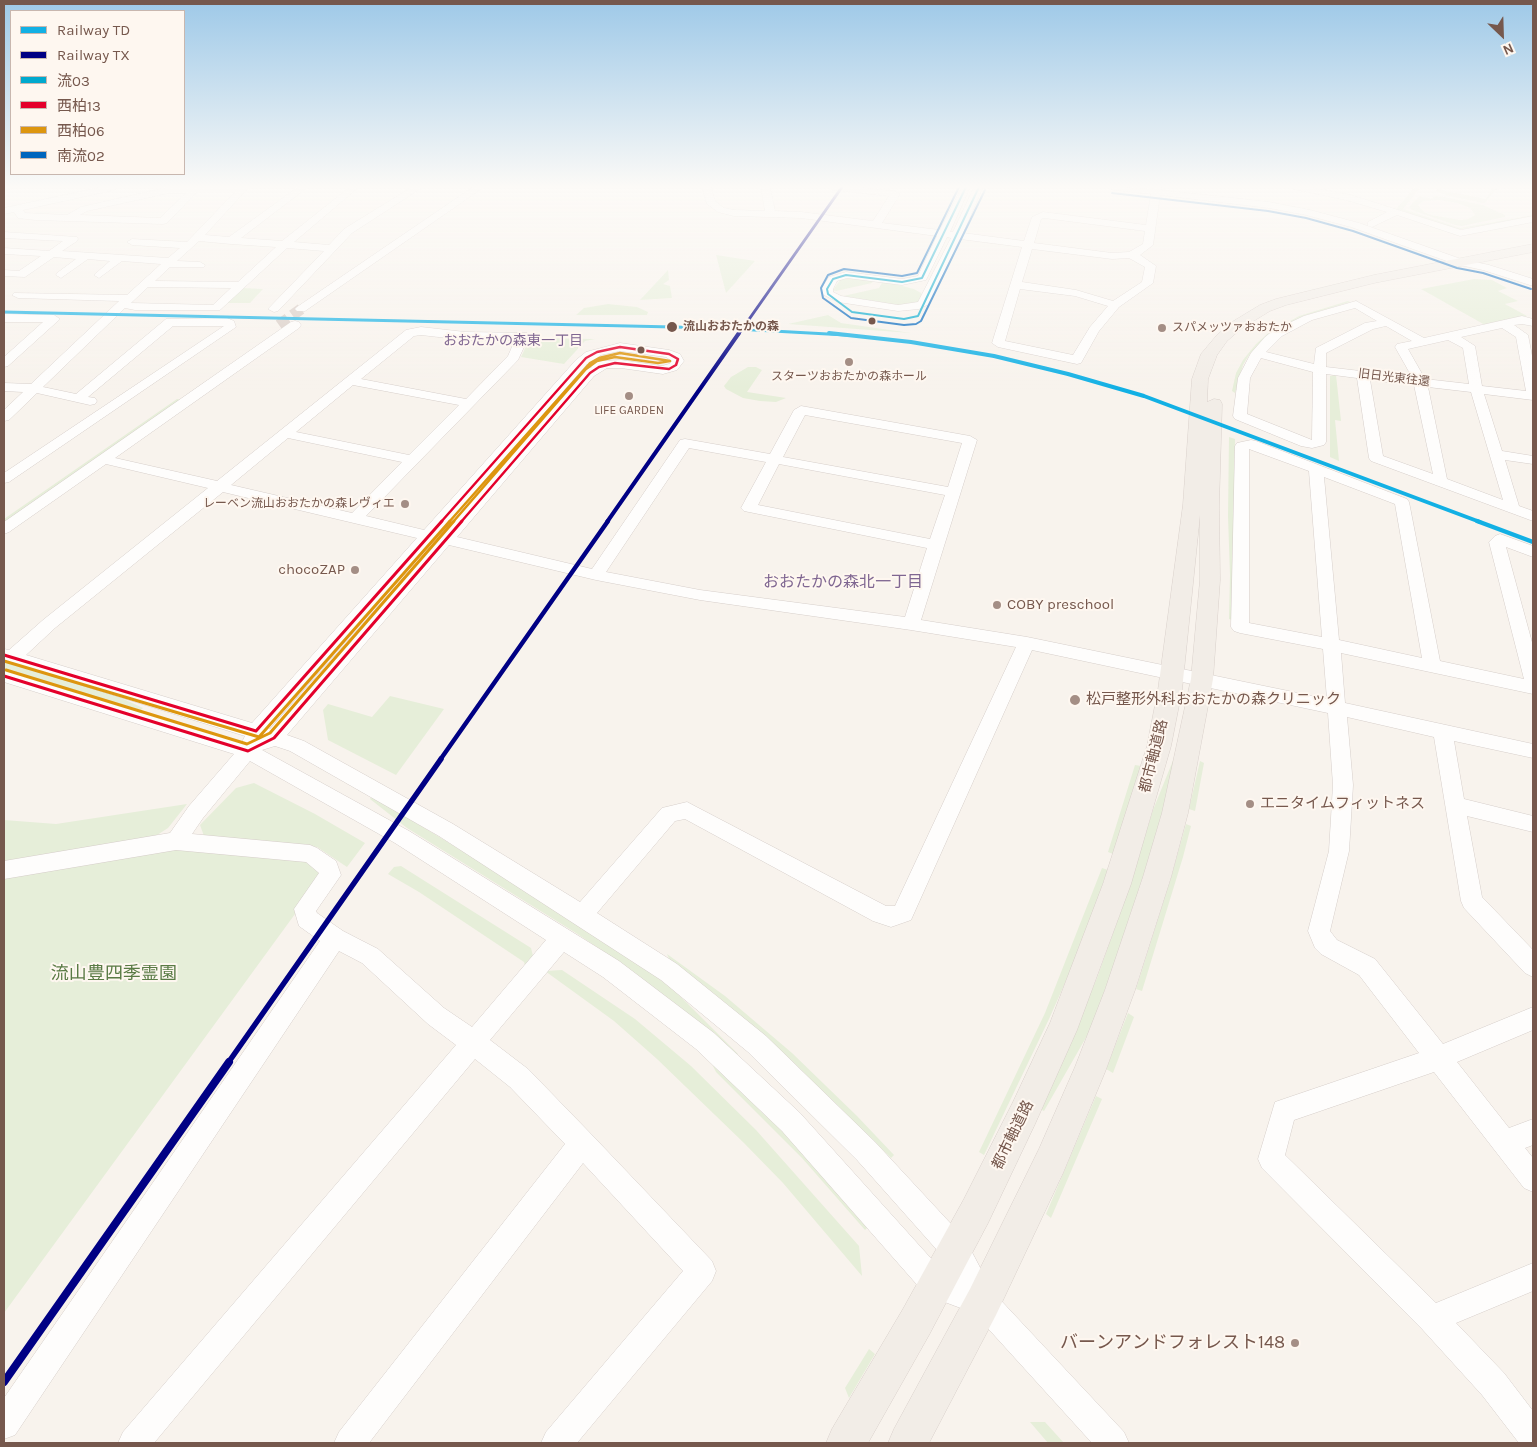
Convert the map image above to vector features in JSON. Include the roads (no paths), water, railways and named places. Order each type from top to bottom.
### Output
[{"type":"main road","name":"都市軸道路","points":[[908,1443],[983,1302],[1051,1161],[1120,990],[1175,813],[1187,675],[1192,505],[1200,379],[1205,362],[1214,347],[1237,325],[1265,308],[1281,302],[1338,286],[1499,255]]},
{"type":"main road","name":"都市軸道路","points":[[846,1443],[936,1285],[1024,1113],[1062,1030],[1091,957],[1159,746],[1187,675],[1209,607],[1210,506],[1215,390],[1220,364],[1241,338],[1257,325],[1276,314],[1301,304],[1330,296],[1533,258]]},
{"type":"street","points":[[4,273],[21,275],[50,255]]},
{"type":"street","points":[[60,255],[200,265]]},
{"type":"street","points":[[4,417],[32,388],[177,255]]},
{"type":"street","points":[[18,295],[126,301],[135,307],[216,308],[273,255]]},
{"type":"street","points":[[274,309],[326,255]]},
{"type":"street","points":[[301,309],[380,255]]},
{"type":"street","points":[[317,309],[396,255]]},
{"type":"street","points":[[935,255],[925,276],[914,281],[895,281],[846,275],[834,279],[827,292],[838,299],[904,308],[921,305],[948,255]]},
{"type":"street","points":[[1025,255],[998,343],[1077,360],[1094,330],[1116,305],[1147,283],[1151,266],[1131,255],[1098,255]]},
{"type":"street","points":[[1446,255],[1533,283]]},
{"type":"street","points":[[1450,255],[1466,261]]},
{"type":"street","points":[[61,274],[86,256]]},
{"type":"street","points":[[99,275],[120,258]]},
{"type":"street","points":[[895,281],[923,290],[927,296]]},
{"type":"street","points":[[145,284],[241,285]]},
{"type":"street","points":[[1016,285],[1076,293],[1116,305]]},
{"type":"street","points":[[1388,322],[1369,326],[1320,351],[1319,442],[1312,444],[1240,416],[1244,378],[1257,353],[1273,337],[1297,323],[1323,312],[1356,304],[1388,322],[1422,342]]},
{"type":"street","points":[[4,318],[54,319],[4,364]]},
{"type":"street","points":[[1439,481],[1441,478],[1420,381],[1401,347],[1522,320],[1533,322]]},
{"type":"street","points":[[4,479],[111,405],[230,327],[230,324],[227,322],[170,322],[79,398]]},
{"type":"street","points":[[1503,324],[1522,335],[1529,351],[1533,392]]},
{"type":"street","points":[[4,514],[279,325]]},
{"type":"street","points":[[4,529],[295,325]]},
{"type":"street","points":[[8,656],[287,434],[410,333],[465,336],[523,336],[514,357],[354,519]]},
{"type":"street","points":[[1449,336],[1469,346],[1476,388],[1512,505],[1510,507]]},
{"type":"street","points":[[176,841],[196,812],[248,751],[256,731],[580,363],[590,355],[604,350],[620,348],[669,354],[676,357],[678,361],[673,368],[663,370],[621,364],[604,365],[590,361],[590,355]]},
{"type":"street","points":[[4,352],[17,352]]},
{"type":"street","name":"旧日光東往還","points":[[1257,353],[1321,370],[1533,396]]},
{"type":"street","points":[[248,751],[274,738],[590,373],[604,365]]},
{"type":"street","points":[[1363,375],[1376,458],[1533,516]]},
{"type":"street","points":[[352,381],[468,403]]},
{"type":"street","points":[[4,387],[32,388],[111,405]]},
{"type":"street","points":[[911,624],[970,440],[801,410],[749,508],[935,546]]},
{"type":"street","points":[[287,434],[411,460]]},
{"type":"street","points":[[596,575],[685,443],[953,492]]},
{"type":"street","points":[[1432,666],[1402,502],[1251,444],[1242,446],[1240,627],[1533,687]]},
{"type":"street","points":[[1497,454],[1533,460]]},
{"type":"street","points":[[103,459],[426,537],[596,575],[700,595],[911,624],[1027,643],[1187,675],[1533,751]]},
{"type":"street","points":[[1316,468],[1343,785],[1340,851],[1319,931],[1323,941],[1329,947],[1367,968],[1533,1179]]},
{"type":"street","points":[[1533,552],[1500,539],[1497,542],[1533,678]]},
{"type":"street","points":[[582,914],[669,814],[686,810],[881,914],[891,917],[903,913],[1027,643]]},
{"type":"street","points":[[8,656],[256,731],[297,746],[383,794],[582,914],[669,972],[757,1044],[853,1137],[955,1249],[983,1302],[1113,1443]]},
{"type":"street","points":[[4,676],[248,751],[402,837],[562,938],[619,975],[667,1010],[728,1062],[791,1122],[936,1285],[983,1302]]},
{"type":"street","points":[[1443,731],[1472,900],[1533,966]]},
{"type":"street","points":[[1455,806],[1533,824]]},
{"type":"street","points":[[4,870],[176,841],[310,854],[328,866],[330,876],[305,909],[307,919],[335,938],[370,956],[436,1016],[474,1042],[519,1078],[702,1271],[557,1443]]},
{"type":"street","points":[[4,1424],[335,938]]},
{"type":"street","points":[[134,1443],[562,938]]},
{"type":"street","points":[[1533,1018],[1439,1058],[1284,1111],[1272,1159],[1432,1319],[1493,1384],[1533,1436]]},
{"type":"street","points":[[1505,1143],[1533,1132]]},
{"type":"street","points":[[350,1443],[582,1144]]},
{"type":"street","points":[[1432,1319],[1533,1277]]},
{"type":"tunnel","points":[[279,325],[301,309]]},
{"type":"rail line","name":"TX","points":[[4,1382],[795,255]]},
{"type":"rail line","name":"TD","points":[[4,312],[718,328],[840,334],[911,342],[994,356],[1068,374],[1144,396],[1533,542]]},
{"type":"place","name":"流山おおたかの森","points":[[672,327]]},
{"type":"place","name":"スパメッツァおおたか","points":[[1162,328]]},
{"type":"place","name":"スターツおおたかの森ホール","points":[[849,362]]},
{"type":"place","name":"LIFE GARDEN","points":[[629,396]]},
{"type":"place","name":"レーベン流山おおたかの森レヴィエ","points":[[405,504]]},
{"type":"place","name":"chocoZAP","points":[[355,570]]},
{"type":"place","name":"COBY preschool","points":[[997,605]]},
{"type":"place","name":"松戸整形外科おおたかの森クリニック","points":[[1075,700]]},
{"type":"place","name":"エニタイムフィットネス","points":[[1250,804]]},
{"type":"place","name":"バーンアンドフォレスト148","points":[[1295,1343]]},
{"type":"district","name":"おおたかの森東一丁目","points":[[513,341]]},
{"type":"district","name":"おおたかの森北一丁目","points":[[843,582]]},
{"type":"park label","name":"流山豊四季霊園","points":[[114,974]]}]
